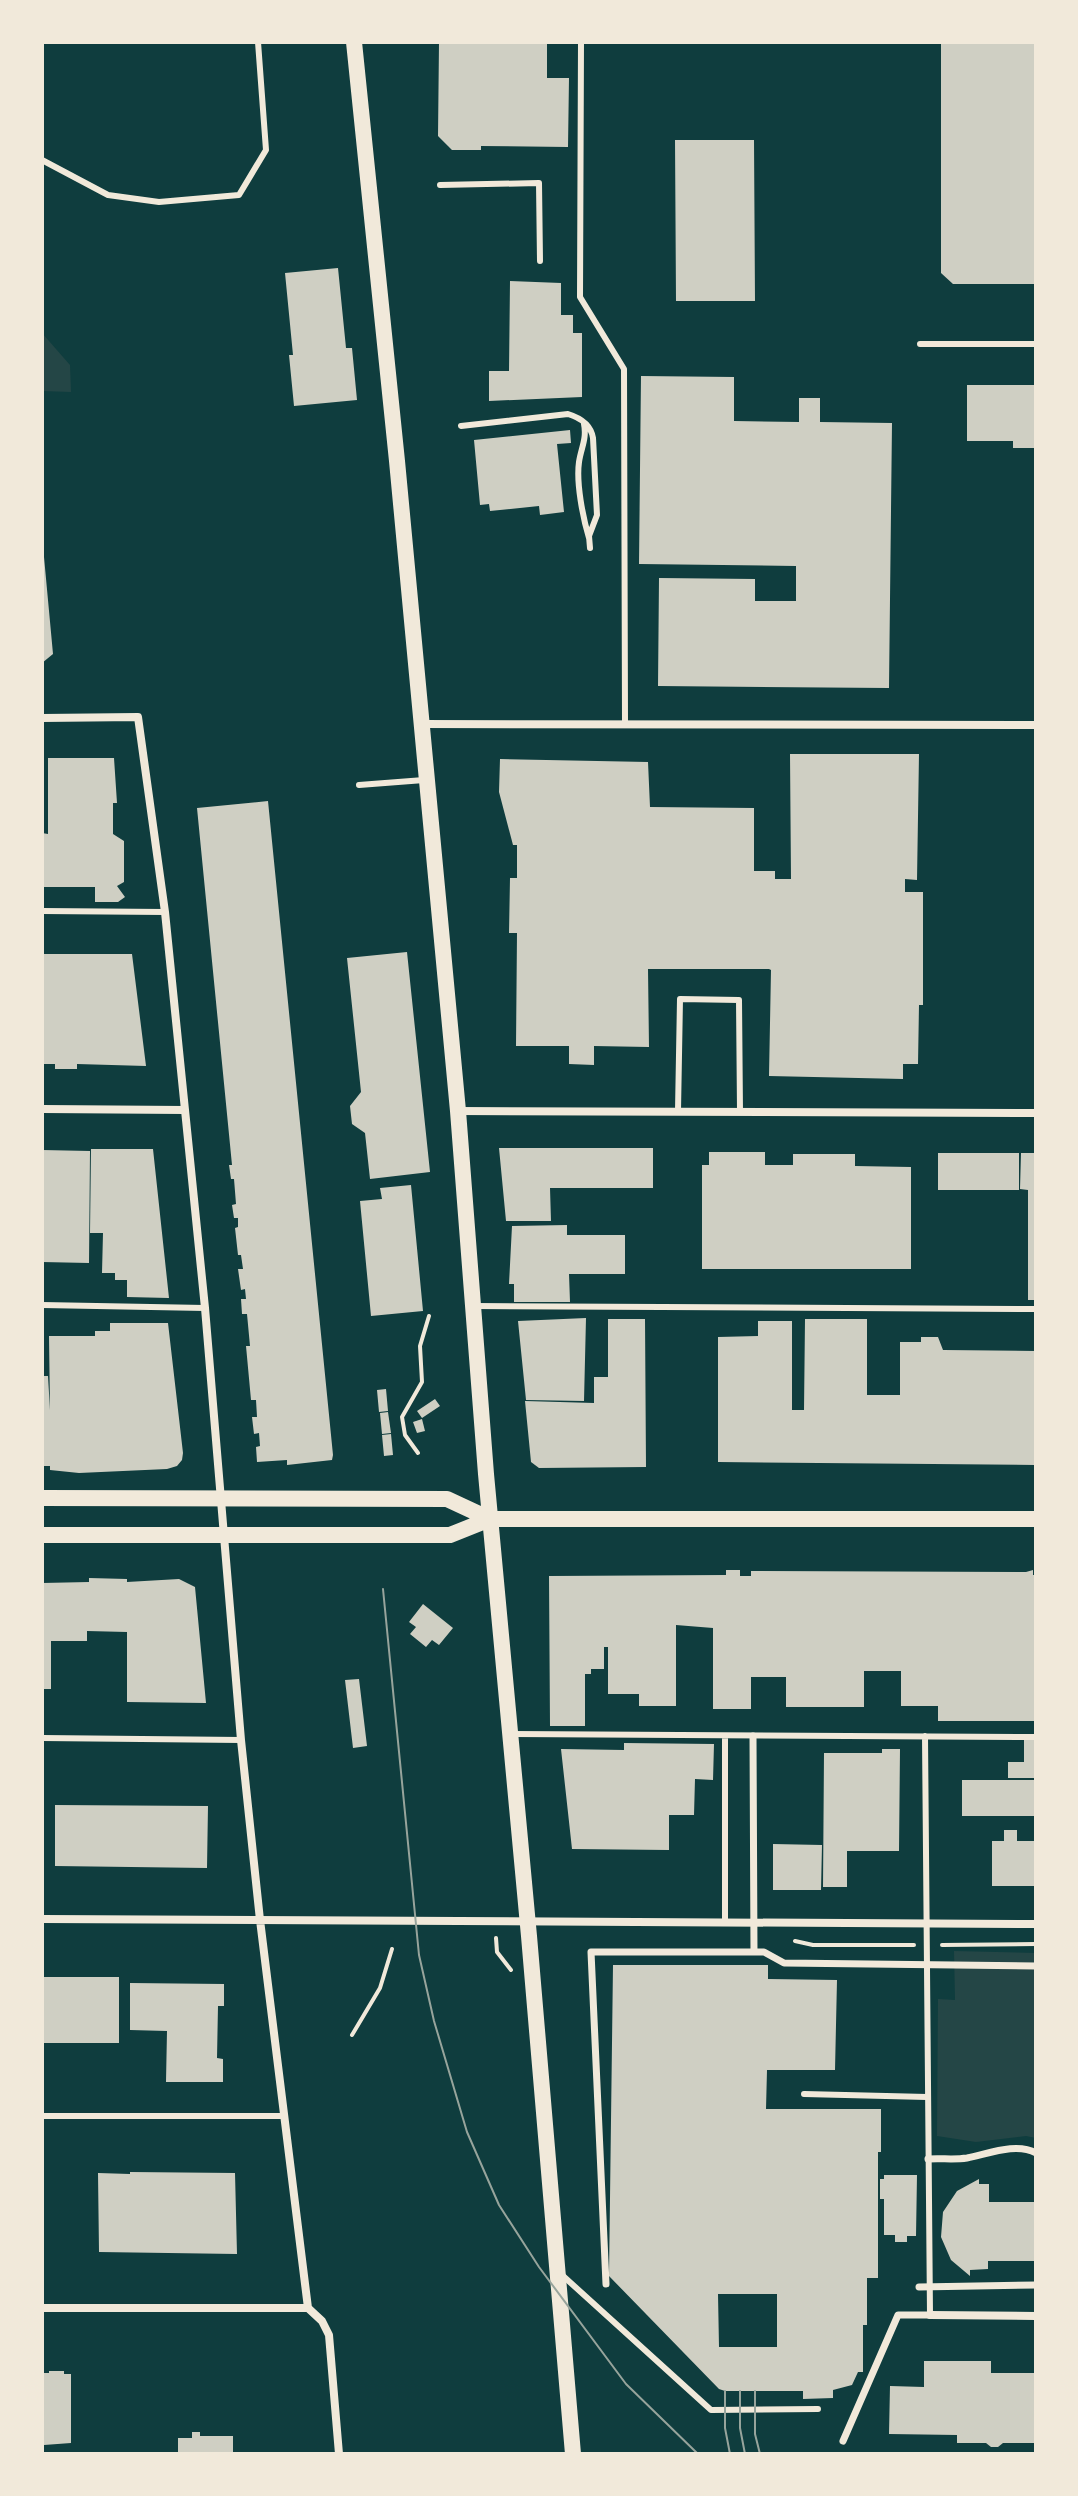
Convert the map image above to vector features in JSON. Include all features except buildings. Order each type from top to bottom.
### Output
[{"type":"main road","points":[[354,42],[458,1111],[490,1519],[573,2454]]},
{"type":"main road","points":[[42,1498],[447,1499],[490,1519]]},
{"type":"main road","points":[[42,1535],[450,1535],[490,1519],[1036,1519]]},
{"type":"street","points":[[42,718],[138,717],[165,912],[205,1308],[241,1740],[260,1920],[308,2308],[322,2321],[329,2335],[339,2454]]},
{"type":"street","points":[[421,724],[1036,725]]},
{"type":"street","points":[[42,1109],[185,1110]]},
{"type":"street","points":[[458,1111],[1036,1113]]},
{"type":"street","points":[[753,1736],[754,1952]]},
{"type":"street","points":[[42,1919],[1036,1924]]},
{"type":"street","points":[[606,2284],[591,1952],[764,1952],[784,1963],[1036,1966]]},
{"type":"street","points":[[928,2159],[964,2158],[998,2150],[1028,2148],[1036,2153]]},
{"type":"street","points":[[919,2287],[1036,2285]]},
{"type":"street","points":[[42,2308],[308,2308]]},
{"type":"street","points":[[843,2441],[898,2315],[1036,2316]]},
{"type":"lane","points":[[42,160],[108,195],[159,202],[239,195],[266,150],[258,42]]},
{"type":"lane","points":[[581,42],[580,297],[624,369],[625,723]]},
{"type":"lane","points":[[440,185],[539,183],[540,261]]},
{"type":"lane","points":[[920,344],[1036,344]]},
{"type":"lane","points":[[461,426],[568,414],[583,421],[592,433],[595,469],[597,515],[589,538]]},
{"type":"lane","points":[[583,421],[585,439],[579,465],[590,548]]},
{"type":"lane","points":[[359,785],[427,780]]},
{"type":"lane","points":[[42,911],[165,912]]},
{"type":"lane","points":[[678,1111],[680,999],[739,1000],[740,1111]]},
{"type":"lane","points":[[42,1305],[205,1308]]},
{"type":"lane","points":[[472,1306],[1036,1309]]},
{"type":"lane","points":[[510,1734],[1036,1737]]},
{"type":"lane","points":[[725,1736],[725,1922]]},
{"type":"lane","points":[[925,1736],[930,2315]]},
{"type":"lane","points":[[42,1738],[241,1740]]},
{"type":"lane","points":[[804,2094],[927,2097]]},
{"type":"lane","points":[[42,2116],[283,2116]]},
{"type":"lane","points":[[556,2270],[711,2410],[818,2409]]},
{"type":"path","points":[[418,1453],[405,1435],[402,1417],[422,1379],[420,1346],[429,1316]]},
{"type":"path","points":[[496,1938],[497,1952]]},
{"type":"path","points":[[352,2035],[380,1988],[392,1949]]},
{"type":"shaded area","points":[[42,333],[70,365],[71,392],[42,391]]},
{"type":"shaded area","points":[[954,1951],[1036,1953],[1036,2138],[1026,2136],[976,2142],[937,2136],[938,1999],[955,2000]]},
{"type":"tram line","points":[[383,1589],[419,1955],[434,2021],[467,2132],[499,2205],[539,2267],[626,2384],[698,2454]]},
{"type":"tram line","points":[[725,2391],[725,2428],[730,2454]]},
{"type":"tram line","points":[[740,2391],[740,2428],[745,2454]]},
{"type":"tram line","points":[[755,2391],[755,2434],[760,2454]]}]
